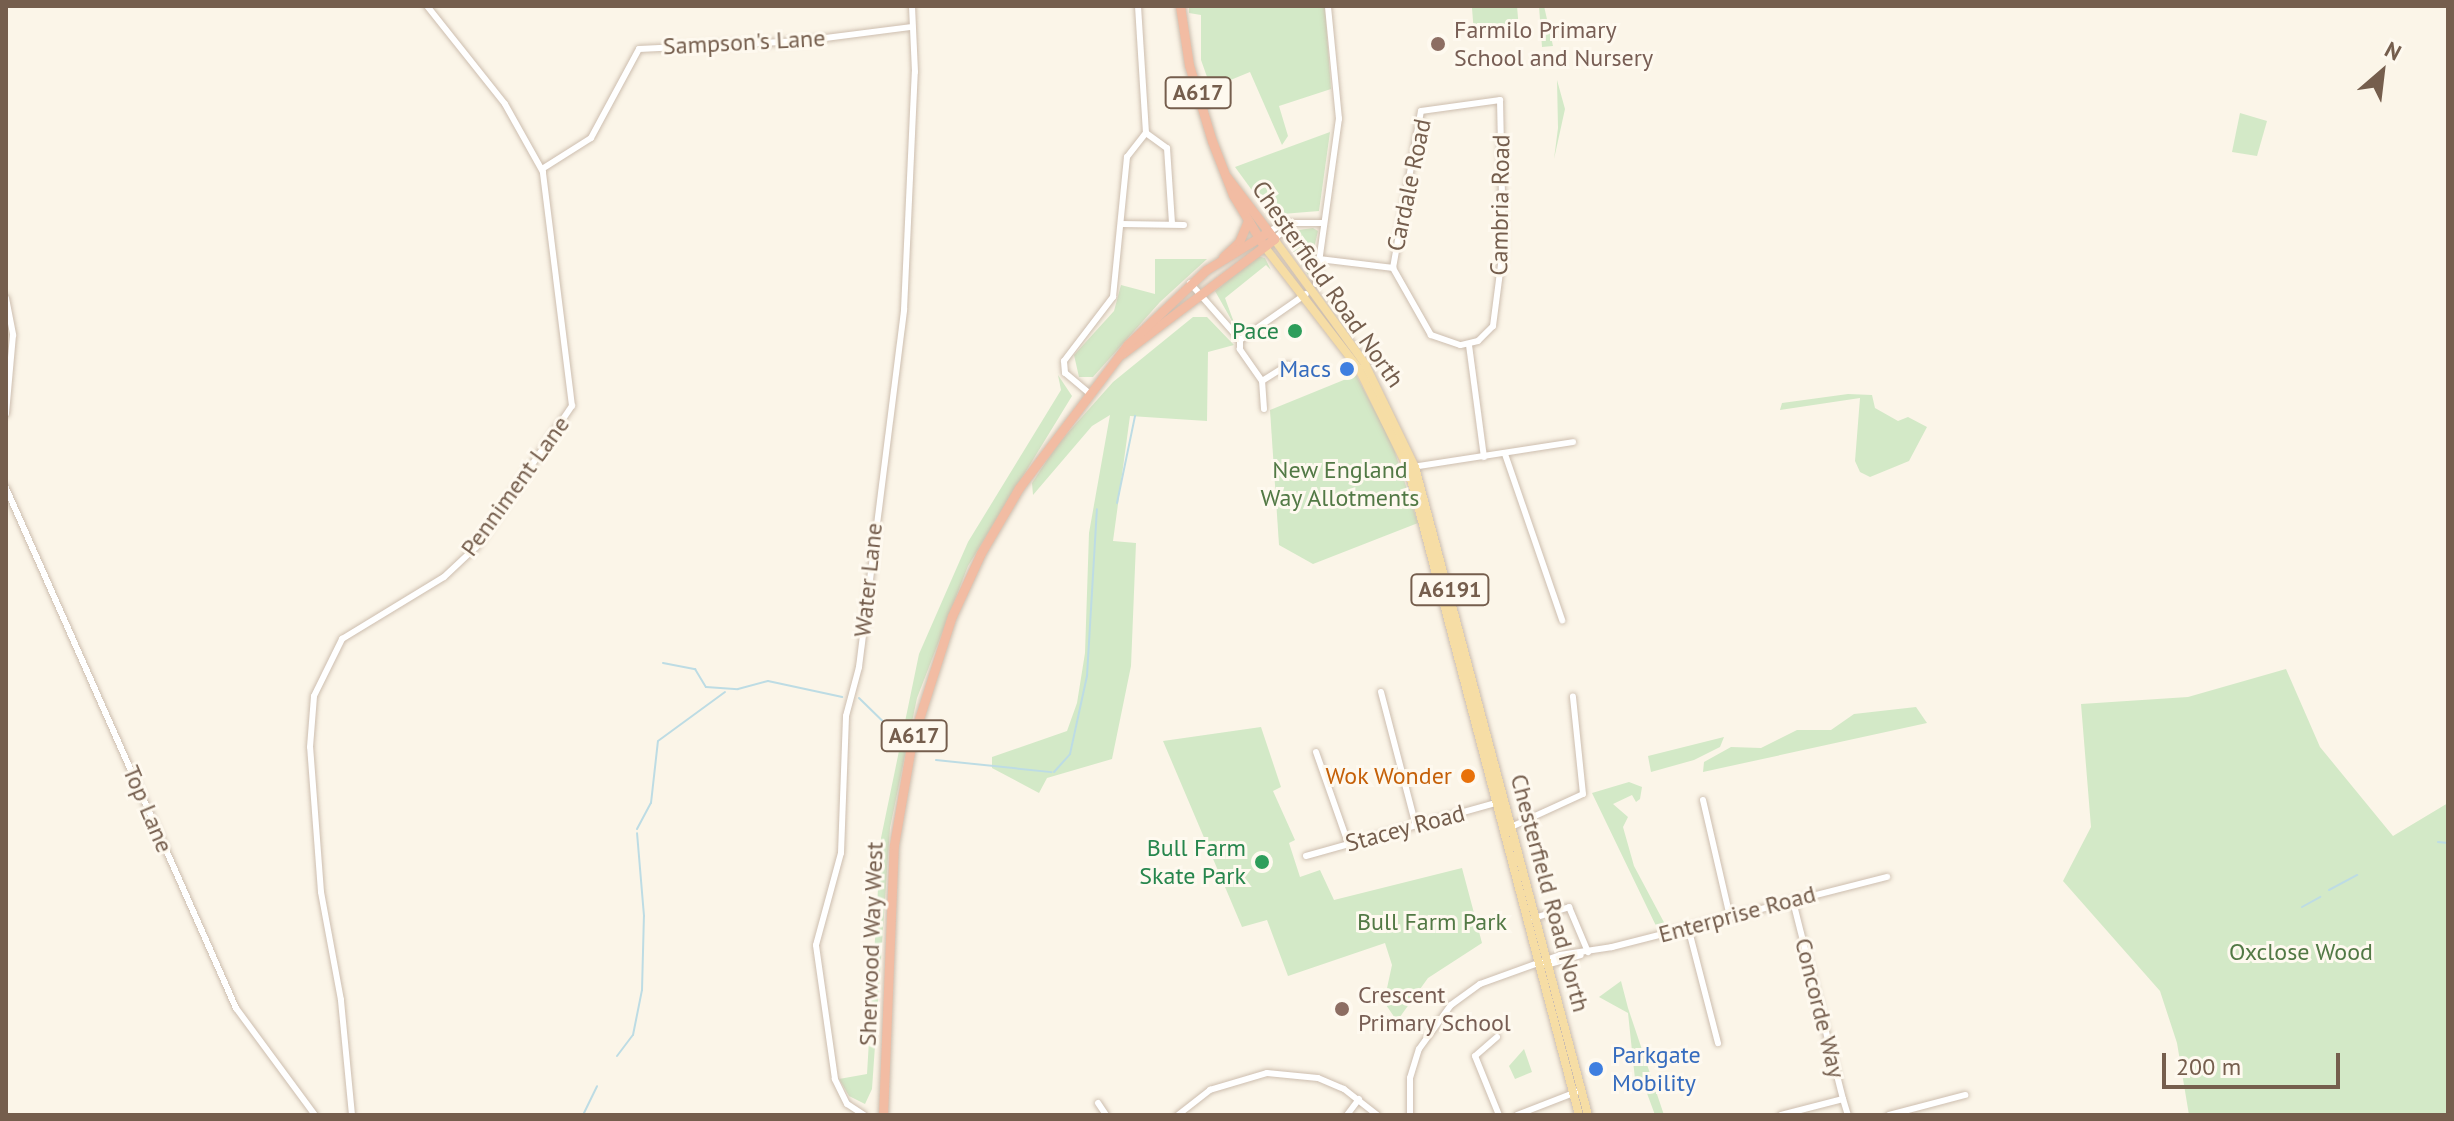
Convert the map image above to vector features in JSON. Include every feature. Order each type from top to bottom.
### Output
[{"type":"highway","name":"A617","points":[[1180,6],[1189,64],[1227,177]]},
{"type":"highway","name":"Chesterfield Road North","points":[[1227,177],[1261,242]]},
{"type":"highway","name":"Chesterfield Road North","points":[[1227,177],[1271,235]]},
{"type":"highway","name":"A617","points":[[1220,259],[1239,242],[1248,221]]},
{"type":"highway","name":"Sherwood Way West","points":[[1122,355],[1271,235]]},
{"type":"highway","name":"Sherwood Way West","points":[[883,1115],[894,845],[903,778],[929,681],[981,553],[1019,488],[1089,393],[1122,355],[1190,283],[1220,259],[1261,242]]},
{"type":"main road","name":"Chesterfield Road North","points":[[1271,235],[1306,294]]},
{"type":"main road","name":"Chesterfield Road North","points":[[1261,242],[1365,364],[1411,467],[1546,963]]},
{"type":"main road","name":"Chesterfield Road North","points":[[1507,828],[1546,963],[1577,1091],[1579,1115]]},
{"type":"main road","name":"Chesterfield Road North","points":[[1577,1091],[1588,1115]]},
{"type":"street","name":"Penniment Lane","points":[[352,1115],[341,1000],[321,892],[311,708],[342,639],[444,577],[476,547],[572,406],[573,381],[555,278],[552,209],[542,169],[505,104],[427,6]]},
{"type":"street","name":"Water Lane","points":[[864,1115],[847,1104],[835,1079],[816,945],[841,853],[846,716],[859,667],[904,310],[912,6]]},
{"type":"street","points":[[1138,6],[1146,133]]},
{"type":"street","points":[[1316,284],[1339,119],[1328,6]]},
{"type":"street","name":"Sampson's Lane","points":[[542,169],[591,138],[639,49],[802,41],[912,27]]},
{"type":"street","name":"Cardale Road","points":[[1469,345],[1431,335],[1393,268],[1421,111],[1500,100]]},
{"type":"street","name":"Cambria Road","points":[[1469,345],[1493,326],[1503,249],[1500,100]]},
{"type":"street","points":[[1089,393],[1065,373],[1064,361],[1109,307],[1127,157],[1133,144],[1146,133]]},
{"type":"street","points":[[1146,133],[1167,148],[1172,224]]},
{"type":"street","points":[[1271,235],[1291,224],[1324,223]]},
{"type":"street","points":[[1121,224],[1184,225]]},
{"type":"street","points":[[1319,259],[1393,268]]},
{"type":"street","points":[[1190,283],[1240,340],[1240,349],[1262,381],[1264,409]]},
{"type":"street","points":[[1240,340],[1306,294]]},
{"type":"street","points":[[6,298],[13,313],[6,414]]},
{"type":"street","points":[[1469,345],[1484,457]]},
{"type":"street","points":[[1262,381],[1288,365]]},
{"type":"street","points":[[1411,467],[1573,442]]},
{"type":"street","points":[[1505,454],[1562,620]]},
{"type":"street","name":"Top Lane","points":[[6,488],[17,522],[236,1008],[315,1115]]},
{"type":"street","points":[[6,523],[17,522]]},
{"type":"street","points":[[1381,692],[1416,826]]},
{"type":"street","points":[[1507,828],[1583,794],[1573,697]]},
{"type":"street","points":[[1316,752],[1348,843]]},
{"type":"street","points":[[1703,800],[1730,917]]},
{"type":"street","name":"Stacey Road","points":[[1306,856],[1500,802]]},
{"type":"street","name":"Enterprise Road","points":[[1410,1115],[1415,1058],[1451,1005],[1480,984],[1546,963],[1887,877]]},
{"type":"street","name":"Concorde Way","points":[[1781,1115],[1843,1099],[1793,901]]},
{"type":"street","points":[[1534,918],[1569,907],[1588,952]]},
{"type":"street","points":[[1688,927],[1718,1043]]},
{"type":"street","points":[[1497,1037],[1475,1056],[1499,1115]]},
{"type":"street","points":[[1179,1115],[1210,1090],[1267,1073],[1318,1078],[1359,1099],[1377,1115]]},
{"type":"street","points":[[1517,1115],[1577,1091]]},
{"type":"street","points":[[1889,1115],[1965,1095]]},
{"type":"street","points":[[1347,1115],[1359,1099]]},
{"type":"street","points":[[1843,1099],[1848,1115]]},
{"type":"street","points":[[1098,1103],[1106,1115]]},
{"type":"green space","points":[[1189,6],[1325,6],[1331,89],[1279,106],[1288,136],[1282,145],[1250,72],[1211,88],[1201,60],[1201,15],[1189,13]]},
{"type":"green space","points":[[1517,6],[1519,30],[1474,34],[1472,8]]},
{"type":"green space","points":[[1539,6],[1544,6],[1553,46],[1542,47]]},
{"type":"green space","points":[[1557,80],[1565,109],[1554,159],[1558,128]]},
{"type":"green space","points":[[2240,113],[2267,121],[2257,156],[2232,152]]},
{"type":"green space","points":[[1330,132],[1319,211],[1270,215],[1235,167]]},
{"type":"green space","points":[[1313,228],[1318,231],[1308,275],[1285,238],[1291,231]]},
{"type":"green space","points":[[1258,256],[1265,258],[1271,270],[1266,265],[1225,298],[1236,328],[1215,291]]},
{"type":"green space","points":[[1155,259],[1207,259],[1160,302],[1093,377],[1079,377],[1074,355],[1114,311],[1121,285],[1155,294]]},
{"type":"green space","points":[[1193,317],[1207,317],[1234,345],[1208,352],[1207,421],[1130,416],[1113,541],[1136,543],[1131,666],[1112,759],[1047,778],[1039,793],[992,768],[992,757],[1067,731],[1077,703],[1085,653],[1089,533],[1110,415],[1092,426],[1033,495],[1032,483],[1057,445],[1113,382]]},
{"type":"green space","points":[[1058,375],[1072,396],[968,566],[917,698],[890,828],[872,1089],[865,1104],[849,1096],[839,1079],[867,1074],[881,838],[919,654],[968,542],[1061,390]]},
{"type":"green space","name":"New England Way Allotments","points":[[1356,375],[1392,443],[1418,523],[1313,564],[1279,545],[1270,410]]},
{"type":"green space","points":[[1848,394],[1872,395],[1875,408],[1898,421],[1908,417],[1927,427],[1909,461],[1870,477],[1860,472],[1855,461],[1860,398],[1780,410],[1782,403]]},
{"type":"green space","name":"Oxclose Wood","points":[[2286,669],[2320,747],[2393,836],[2448,803],[2448,1115],[2189,1115],[2177,1043],[2160,991],[2063,881],[2091,827],[2081,704],[2188,697]]},
{"type":"green space","points":[[1916,707],[1927,723],[1703,772],[1704,762],[1731,747],[1761,748],[1797,730],[1831,730],[1854,714]]},
{"type":"green space","name":"Bull Farm Park","points":[[1261,727],[1281,787],[1273,791],[1295,840],[1289,843],[1300,877],[1320,870],[1334,900],[1462,868],[1482,943],[1428,978],[1397,1021],[1384,1002],[1392,965],[1385,943],[1288,976],[1267,920],[1242,927],[1163,741]]},
{"type":"green space","points":[[1724,737],[1720,747],[1694,760],[1651,772],[1648,756]]},
{"type":"green space","points":[[1629,782],[1642,787],[1640,799],[1636,802],[1632,795],[1613,804],[1628,817],[1623,827],[1634,866],[1667,928],[1658,930],[1592,793]]},
{"type":"green space","points":[[1621,981],[1664,1115],[1655,1115],[1641,1077],[1635,1079],[1628,1013],[1599,997]]},
{"type":"green space","points":[[1524,1049],[1532,1072],[1515,1079],[1509,1066]]},
{"type":"waterway","points":[[1117,503],[1135,416]]},
{"type":"waterway","points":[[1054,772],[1070,754],[1087,676],[1097,509]]},
{"type":"waterway","points":[[663,663],[695,669],[706,687],[738,689],[768,681],[842,697]]},
{"type":"waterway","points":[[637,829],[651,803],[658,741],[725,692]]},
{"type":"waterway","points":[[859,698],[901,739]]},
{"type":"waterway","points":[[936,760],[1051,772]]},
{"type":"waterway","points":[[617,1056],[633,1035],[642,990],[644,916],[637,833]]},
{"type":"waterway","points":[[2438,842],[2448,843]]},
{"type":"waterway","points":[[2329,890],[2357,875]]},
{"type":"waterway","points":[[2302,907],[2320,897]]},
{"type":"waterway","points":[[583,1115],[597,1086]]},
{"type":"place","name":"Farmilo Primary School and Nursery","points":[[1438,44]]},
{"type":"place","name":"Pace","points":[[1295,331]]},
{"type":"place","name":"Macs","points":[[1347,369]]},
{"type":"place","name":"Wok Wonder","points":[[1468,776]]},
{"type":"place","name":"Bull Farm Skate Park","points":[[1262,862]]},
{"type":"place","name":"Crescent Primary School","points":[[1342,1009]]},
{"type":"place","name":"Parkgate Mobility","points":[[1596,1069]]}]
